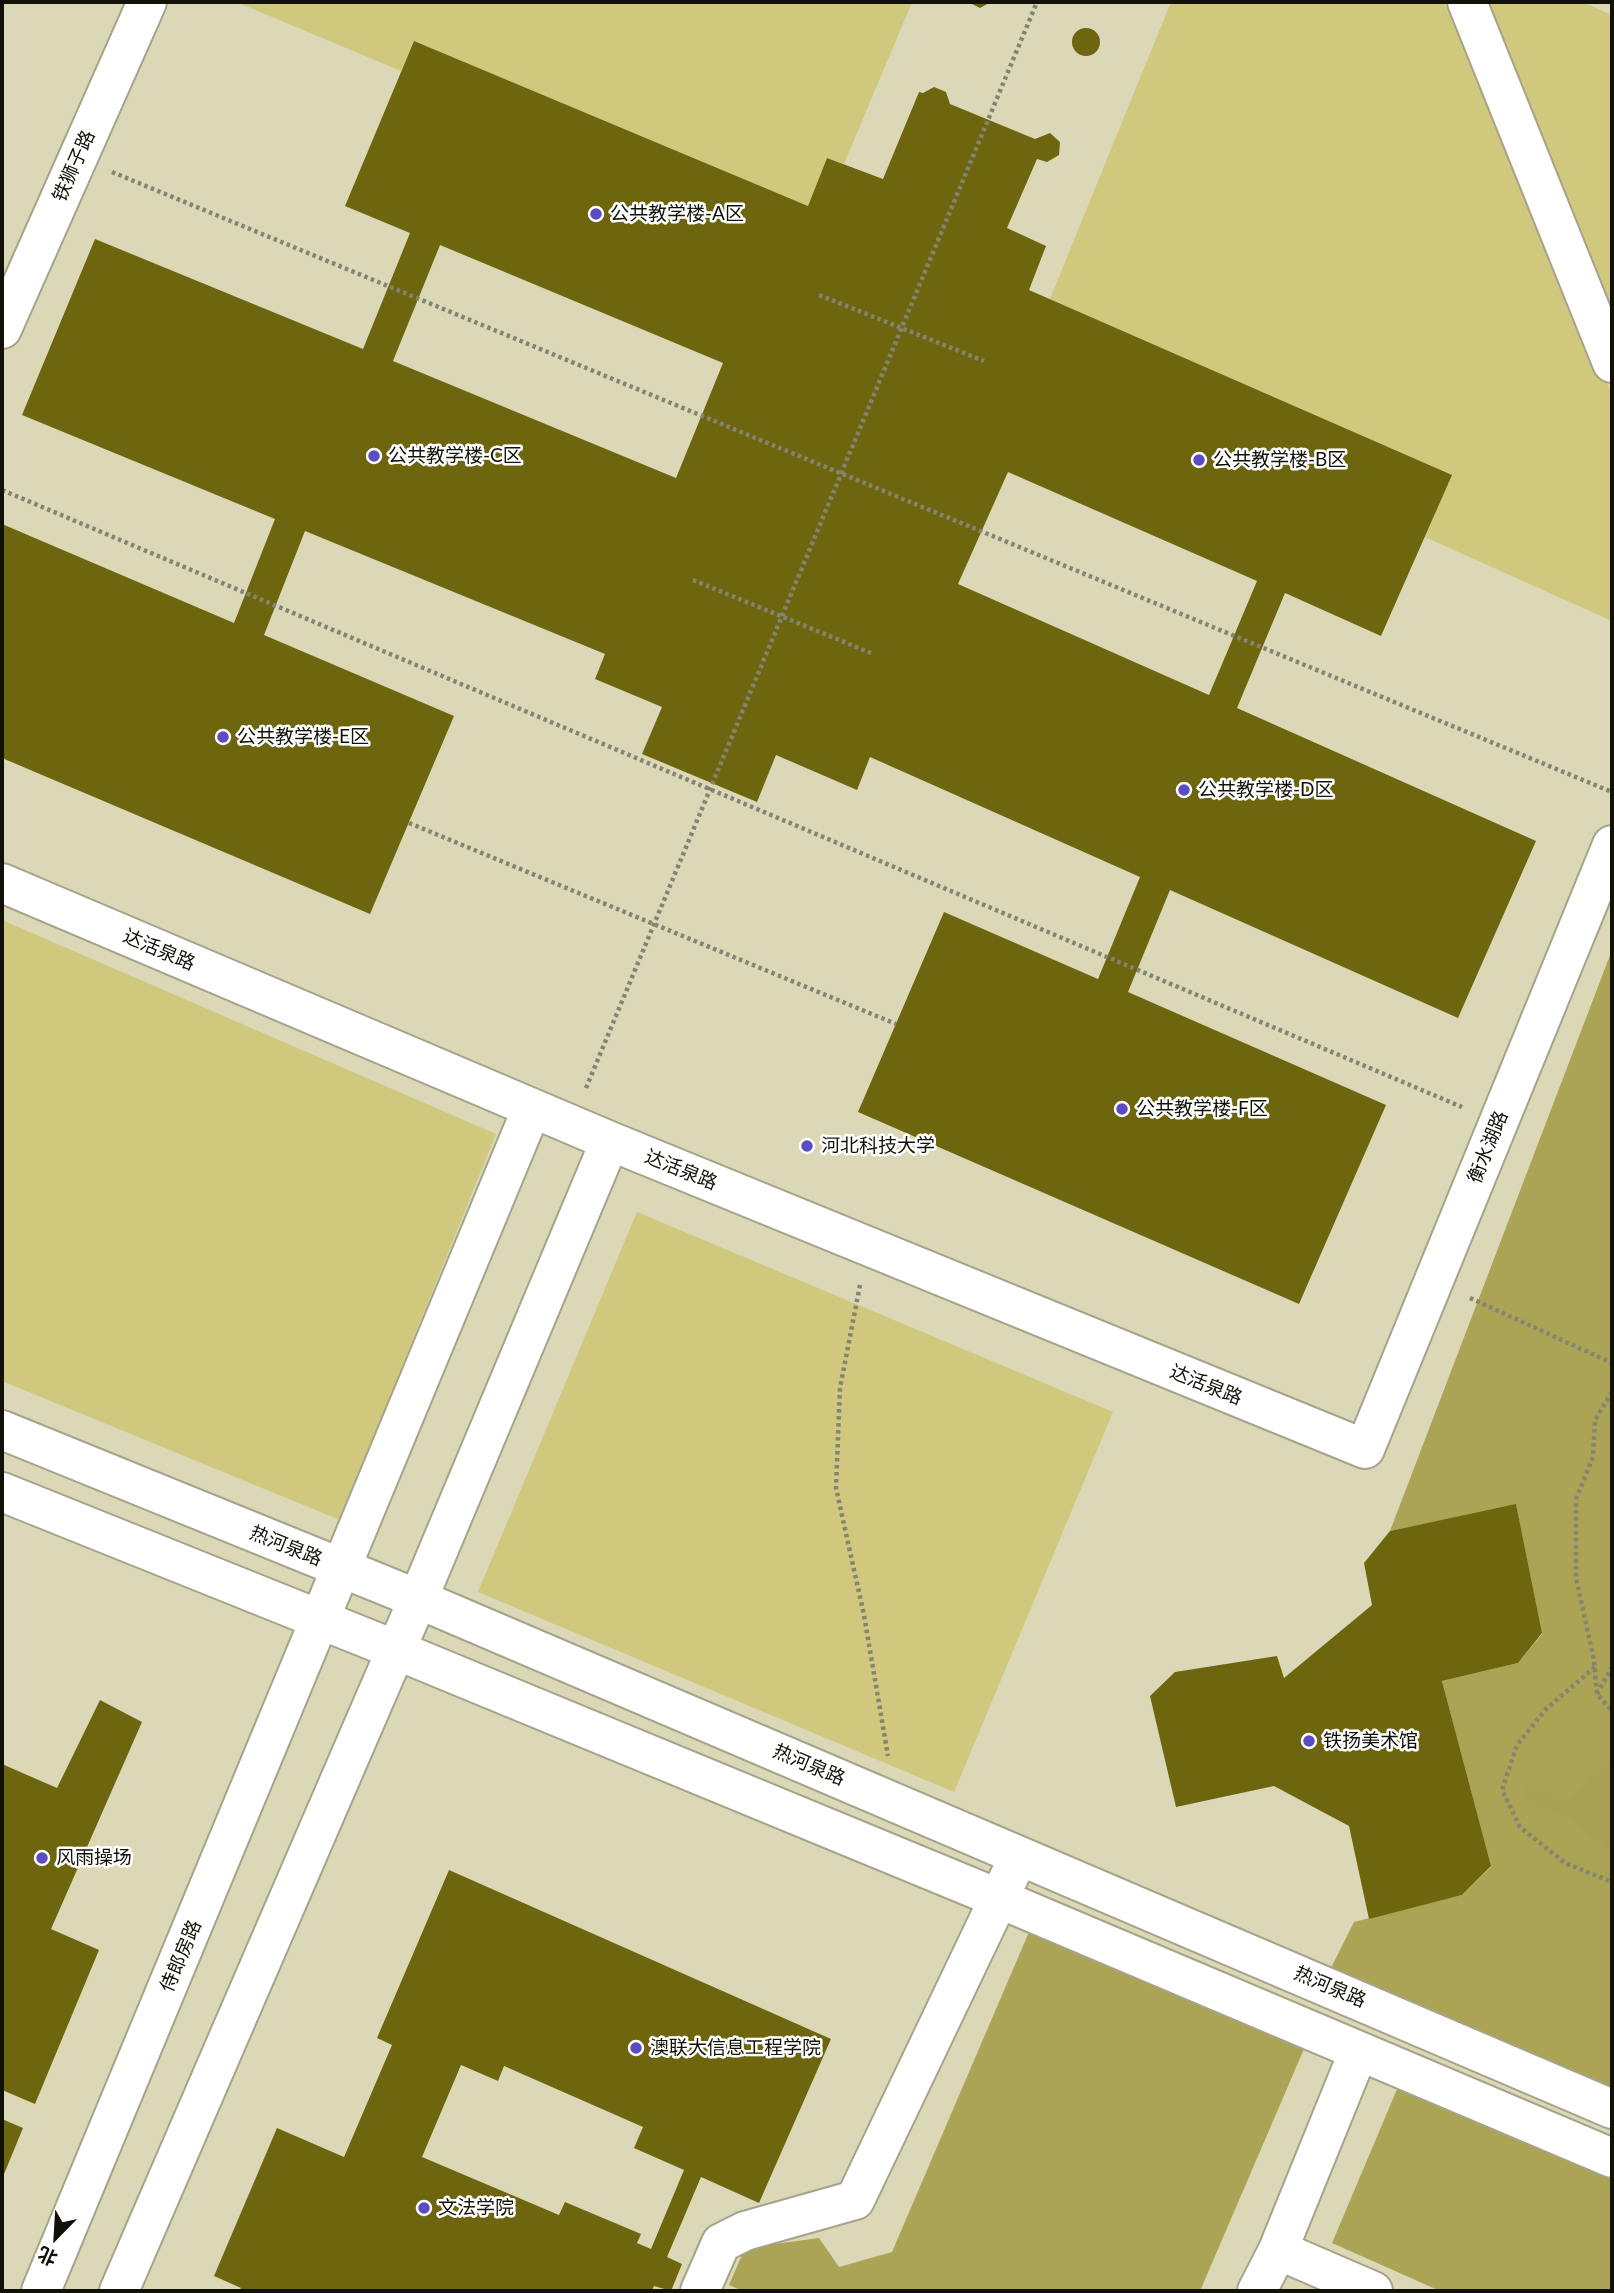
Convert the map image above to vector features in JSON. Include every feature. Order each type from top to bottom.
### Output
[{"type":"lane","name":"铁狮子路","points":[[2,329],[147,2]]},
{"type":"lane","points":[[1467,2],[1612,363]]},
{"type":"lane","name":"衡水湖路","points":[[1365,1449],[1612,845]]},
{"type":"lane","name":"达活泉路","points":[[2,883],[571,1125],[1365,1449]]},
{"type":"lane","name":"侍郎房路","points":[[41,2291],[532,1108]]},
{"type":"lane","points":[[119,2291],[418,1599],[610,1141]]},
{"type":"lane","name":"热河泉路","points":[[2,1430],[418,1599],[1612,2109]]},
{"type":"lane","points":[[2,1492],[396,1650],[1000,1899],[1612,2158]]},
{"type":"lane","points":[[701,2291],[721,2243],[745,2231],[855,2200],[1000,1899],[1018,1853]]},
{"type":"lane","points":[[1257,2291],[1278,2250],[1359,2053]]},
{"type":"lane","points":[[1278,2250],[1373,2291]]},
{"type":"path","points":[[571,1125],[1038,2]]},
{"type":"path","points":[[78,158],[1612,792]]},
{"type":"path","points":[[819,295],[984,361]]},
{"type":"path","points":[[2,490],[1499,1122]]},
{"type":"path","points":[[693,580],[871,653]]},
{"type":"path","points":[[409,823],[896,1024]]},
{"type":"path","points":[[868,1247],[839,1388],[836,1488],[864,1615],[895,1802]]},
{"type":"path","points":[[1433,1282],[1612,1363]]},
{"type":"path","points":[[1612,1392],[1595,1420],[1592,1457],[1576,1499],[1576,1578],[1595,1667],[1597,1694],[1612,1712]]},
{"type":"path","points":[[1595,1667],[1546,1709],[1517,1745],[1502,1790],[1520,1827],[1564,1863],[1612,1882]]},
{"type":"path","points":[[1597,1694],[1612,1667]]},
{"type":"shaded area","name":"河北科技大学","points":[[2,2],[1612,2],[1612,2291],[2,2291]]},
{"type":"shaded area","points":[[912,2],[844,164],[827,158],[808,206],[414,41],[401,71],[241,4]]},
{"type":"shaded area","points":[[1171,2],[1444,2],[1612,394],[1612,621],[1425,537],[1451,475],[1050,299]]},
{"type":"shaded area","points":[[1481,2],[1582,2],[1612,15],[1612,329]]},
{"type":"shaded area","points":[[2,920],[496,1134],[340,1520],[2,1381]]},
{"type":"shaded area","points":[[1612,950],[1612,2097],[1327,1976],[1354,1922],[1462,1895],[1491,1867],[1442,1681],[1518,1663],[1542,1634],[1516,1505],[1390,1531]]},
{"type":"shaded area","points":[[637,1212],[1113,1412],[954,1792],[478,1592]]},
{"type":"shaded area","points":[[1612,1761],[1612,1853],[1572,1820],[1522,1801],[1526,1787],[1570,1798],[1592,1773]]},
{"type":"shaded area","points":[[1032,1925],[1307,2042],[1200,2291],[743,2291],[729,2285],[745,2248],[819,2238],[839,2267],[892,2252]]},
{"type":"shaded area","points":[[1398,2087],[1612,2175],[1612,2291],[1440,2291],[1332,2243]]},
{"type":"building","points":[[968,2],[991,2],[980,8]]},
{"type":"building","points":[[1086,28],[1096,32],[1100,42],[1096,52],[1086,56],[1076,52],[1072,42],[1076,32]]},
{"type":"building","points":[[414,41],[808,206],[827,158],[883,179],[919,92],[923,93],[934,87],[946,92],[950,104],[1035,139],[1050,133],[1060,142],[1059,155],[1047,162],[1037,159],[1007,228],[1046,246],[1029,290],[1452,475],[1381,636],[1285,593],[1237,708],[1536,841],[1458,1018],[1170,890],[1128,992],[1386,1105],[1299,1304],[858,1112],[944,912],[1098,979],[1140,877],[870,757],[857,790],[776,755],[757,802],[642,754],[662,707],[595,679],[605,654],[305,531],[264,635],[454,716],[370,914],[2,758],[2,524],[234,623],[275,519],[22,415],[95,239],[363,349],[410,233],[345,206]],"holes":[[[440,245],[723,363],[676,478],[393,361]],[[1008,472],[1257,581],[1209,695],[958,584]]]},
{"type":"building","name":"铁扬美术馆","points":[[1516,1504],[1542,1633],[1518,1663],[1442,1681],[1491,1866],[1462,1895],[1369,1919],[1349,1826],[1274,1786],[1176,1807],[1150,1696],[1175,1672],[1277,1656],[1284,1678],[1372,1605],[1364,1563],[1390,1531]]},
{"type":"building","name":"风雨操场","points":[[100,1700],[142,1722],[51,1929],[99,1950],[35,2104],[2,2090],[2,1764],[57,1788]]},
{"type":"building","points":[[449,1870],[831,2039],[759,2203],[701,2177],[667,2257],[682,2264],[671,2291],[654,2286],[652,2291],[239,2291],[241,2288],[214,2276],[277,2128],[344,2157],[392,2045],[377,2038]],"holes":[[[461,2065],[498,2081],[504,2066],[643,2127],[634,2148],[684,2170],[651,2249],[637,2243],[641,2234],[565,2202],[559,2215],[422,2157]]]},
{"type":"building","points":[[2,2119],[23,2128],[2,2179]]},
{"type":"place","name":"公共教学楼-A区","points":[[596,214]]},
{"type":"place","name":"公共教学楼-C区","points":[[374,456]]},
{"type":"place","name":"公共教学楼-B区","points":[[1199,460]]},
{"type":"place","name":"公共教学楼-E区","points":[[223,737]]},
{"type":"place","name":"公共教学楼-D区","points":[[1184,790]]},
{"type":"place","name":"公共教学楼-F区","points":[[1122,1109]]},
{"type":"place","name":"河北科技大学","points":[[807,1146]]},
{"type":"place","name":"铁扬美术馆","points":[[1309,1741]]},
{"type":"place","name":"风雨操场","points":[[42,1858]]},
{"type":"place","name":"澳联大信息工程学院","points":[[636,2048]]},
{"type":"place","name":"文法学院","points":[[424,2208]]}]
